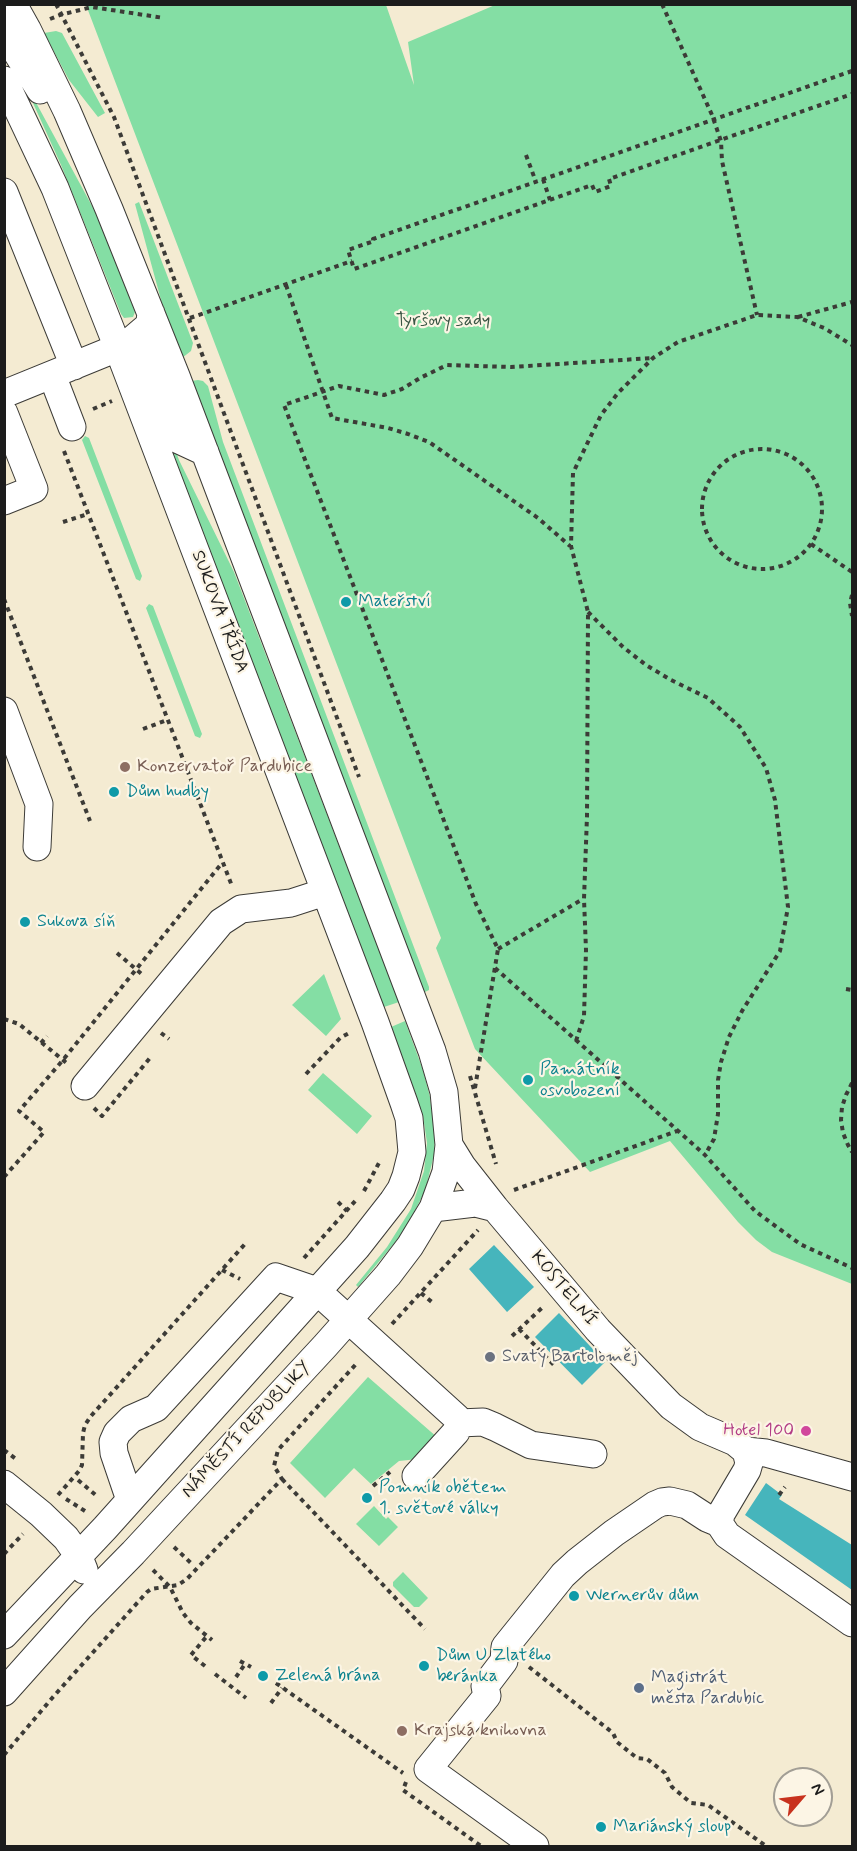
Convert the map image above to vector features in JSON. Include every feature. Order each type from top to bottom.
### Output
[{"type":"street","points":[[13,4],[67,111],[152,313],[432,1051],[444,1092],[449,1145]]},
{"type":"street","points":[[4,32],[38,88],[67,111]]},
{"type":"street","name":"SUKOVA TŘÍDA","points":[[4,80],[55,188],[118,348],[404,1103],[410,1127],[412,1152],[406,1176],[393,1201],[357,1247],[317,1291]]},
{"type":"street","points":[[4,192],[63,371],[74,428]]},
{"type":"street","points":[[4,394],[135,339],[150,322],[152,313]]},
{"type":"street","points":[[118,348],[132,344],[142,352],[157,384],[177,439],[205,452]]},
{"type":"street","points":[[4,414],[34,489],[4,501]]},
{"type":"street","points":[[4,711],[39,804],[37,847]]},
{"type":"street","points":[[85,1086],[221,922],[241,909],[291,903],[325,892]]},
{"type":"street","name":"KOSTELNÍ","points":[[449,1145],[462,1166],[500,1201],[604,1337],[664,1400],[700,1427],[735,1442],[746,1451],[766,1452],[852,1477]]},
{"type":"street","name":"NÁMĚSTÍ REPUBLIKY","points":[[4,1692],[398,1262],[419,1233],[433,1208],[446,1172],[449,1145]]},
{"type":"street","points":[[433,1208],[500,1201]]},
{"type":"street","points":[[130,1500],[114,1453],[113,1442],[117,1433],[130,1419],[156,1408],[276,1277],[317,1291],[453,1414],[459,1423]]},
{"type":"street","points":[[4,1635],[74,1549],[130,1500],[317,1291]]},
{"type":"street","points":[[459,1423],[483,1422],[531,1445],[593,1455]]},
{"type":"street","points":[[416,1476],[456,1432],[459,1423]]},
{"type":"street","points":[[719,1523],[721,1514],[747,1470],[749,1464],[746,1451]]},
{"type":"street","points":[[4,1484],[41,1514],[74,1549],[84,1571],[80,1607]]},
{"type":"street","points":[[535,1846],[428,1769],[487,1696],[485,1686],[504,1661],[505,1647],[569,1568],[615,1533],[655,1505],[670,1501],[677,1502],[719,1523],[727,1535],[852,1623]]},
{"type":"path","points":[[56,4],[114,117],[362,785]]},
{"type":"path","points":[[662,4],[721,141],[722,160],[757,315]]},
{"type":"path","points":[[60,15],[92,7],[164,18]]},
{"type":"path","points":[[852,71],[373,238],[374,241],[348,250],[354,268],[592,185],[595,192],[611,186],[609,179],[852,94]]},
{"type":"path","points":[[526,155],[536,182]]},
{"type":"path","points":[[543,179],[550,200]]},
{"type":"path","points":[[190,318],[352,261]]},
{"type":"path","points":[[286,285],[332,418],[398,431],[429,442],[538,518],[571,546]]},
{"type":"path","points":[[576,1041],[584,1016],[586,950],[584,899],[587,816],[588,612],[571,546],[573,472],[601,415],[618,393],[653,358],[678,342],[757,315],[797,317],[852,302]]},
{"type":"path","points":[[797,317],[824,328],[852,345]]},
{"type":"path","points":[[498,1171],[475,1091],[498,949],[476,904],[284,405],[339,386],[384,395],[402,389],[447,365],[511,367],[653,358]]},
{"type":"path","points":[[119,398],[74,428],[88,514],[241,909]]},
{"type":"path","points":[[748,450],[772,450],[795,459],[812,476],[820,498],[822,510],[820,522],[811,544],[791,562],[767,569],[741,566],[719,552],[711,541],[702,517],[702,504],[710,479],[717,469],[726,461],[748,450]]},
{"type":"path","points":[[63,522],[88,514]]},
{"type":"path","points":[[811,544],[852,572]]},
{"type":"path","points":[[852,595],[850,603],[852,616]]},
{"type":"path","points":[[4,598],[90,821]]},
{"type":"path","points":[[588,612],[623,647],[646,665],[708,698],[740,727],[766,768],[776,800],[788,907],[780,951],[742,1011],[729,1037],[718,1080],[718,1114],[714,1139],[705,1155]]},
{"type":"path","points":[[143,729],[167,720]]},
{"type":"path","points":[[4,1177],[44,1132],[19,1110],[63,1060],[223,862]]},
{"type":"path","points":[[498,949],[584,899]]},
{"type":"path","points":[[117,953],[144,976]]},
{"type":"path","points":[[495,968],[705,1155],[755,1211],[800,1245],[852,1268]]},
{"type":"path","points":[[846,989],[852,990]]},
{"type":"path","points":[[4,1019],[19,1024],[63,1060],[80,1076],[85,1086]]},
{"type":"path","points":[[306,1074],[340,1038],[355,1030]]},
{"type":"path","points":[[41,1042],[47,1036]]},
{"type":"path","points":[[102,1116],[150,1058]]},
{"type":"path","points":[[852,1083],[842,1107],[841,1120],[843,1133],[852,1152]]},
{"type":"path","points":[[425,1629],[282,1479],[274,1466],[278,1450],[487,1221],[500,1201],[677,1131]]},
{"type":"path","points":[[280,1277],[307,1256],[362,1194],[382,1155]]},
{"type":"path","points":[[338,1202],[347,1211]]},
{"type":"path","points":[[102,1500],[76,1478],[82,1465],[85,1425],[245,1244]]},
{"type":"path","points":[[421,1293],[433,1303]]},
{"type":"path","points":[[512,1336],[539,1310]]},
{"type":"path","points":[[519,1329],[554,1365]]},
{"type":"path","points":[[343,1362],[351,1369]]},
{"type":"path","points":[[4,1755],[147,1592],[151,1589],[170,1587],[183,1582],[198,1569],[282,1479]]},
{"type":"path","points":[[778,1495],[784,1487]]},
{"type":"path","points":[[4,1554],[24,1533]]},
{"type":"path","points":[[169,1542],[192,1563]]},
{"type":"path","points":[[147,1565],[165,1580],[191,1623],[212,1640]]},
{"type":"path","points":[[205,1666],[191,1655],[207,1636]]},
{"type":"path","points":[[505,1647],[613,1732],[617,1742],[637,1758],[647,1759],[665,1773],[672,1787],[691,1803],[708,1805],[766,1846]]},
{"type":"path","points":[[240,1661],[251,1667]]},
{"type":"path","points":[[230,1685],[245,1664]]},
{"type":"path","points":[[215,1674],[246,1698]]},
{"type":"path","points":[[276,1683],[408,1776],[428,1769]]},
{"type":"path","points":[[271,1703],[282,1688]]},
{"type":"path","points":[[403,1790],[481,1846]]},
{"type":"green space","name":"Tyršovy sady","points":[[86,5],[386,5],[414,85],[408,42],[495,5],[852,5],[852,1284],[772,1252],[756,1240],[670,1141],[590,1172],[475,1049],[436,948],[441,938]]},
{"type":"green space","points":[[56,31],[62,33],[105,113],[98,117],[69,80],[44,33]]},
{"type":"green space","points":[[7,49],[98,217],[135,312],[133,317],[124,318],[121,314],[61,165],[33,103],[5,50]]},
{"type":"green space","points":[[139,202],[193,343],[191,351],[182,358],[161,300],[135,204]]},
{"type":"green space","points":[[198,380],[208,386],[223,442],[429,987],[429,990],[423,993],[191,381]]},
{"type":"green space","points":[[157,399],[179,460],[234,572],[399,1002],[384,1007],[152,400]]},
{"type":"green space","points":[[85,436],[89,438],[142,576],[140,581],[136,579],[82,440]]},
{"type":"green space","points":[[149,604],[153,606],[202,734],[200,738],[195,736],[146,608]]},
{"type":"green space","points":[[324,974],[341,1019],[326,1036],[292,1005]]},
{"type":"green space","points":[[405,1021],[430,1097],[435,1137],[434,1155],[425,1191],[408,1224],[358,1287],[356,1285],[387,1247],[411,1209],[424,1171],[427,1143],[423,1116],[391,1027]]},
{"type":"green space","points":[[323,1073],[372,1116],[357,1134],[308,1090]]},
{"type":"green space","points":[[368,1377],[438,1438],[418,1459],[399,1461],[371,1484],[354,1468],[325,1498],[290,1463]]},
{"type":"green space","points":[[374,1506],[386,1519],[388,1517],[398,1527],[379,1546],[356,1524]]},
{"type":"green space","points":[[403,1572],[428,1598],[419,1607],[414,1607],[393,1586],[393,1582]]},
{"type":"water","points":[[494,1245],[534,1287],[507,1312],[469,1269]]},
{"type":"water","points":[[559,1313],[605,1362],[582,1385],[535,1337]]},
{"type":"water","points":[[766,1483],[782,1495],[779,1499],[852,1545],[852,1590],[745,1515]]},
{"type":"place","name":"Mateřství","points":[[346,602]]},
{"type":"place","name":"Konzervatoř Pardubice","points":[[125,767]]},
{"type":"place","name":"Dům hudby","points":[[114,792]]},
{"type":"place","name":"Sukova síň","points":[[25,922]]},
{"type":"place","name":"Památník osvobození","points":[[528,1080]]},
{"type":"place","name":"Svatý Bartoloměj","points":[[490,1357]]},
{"type":"place","name":"Hotel 100","points":[[806,1431]]},
{"type":"place","name":"Pomník obětem 1. světové války","points":[[367,1498]]},
{"type":"place","name":"Wernerův dům","points":[[574,1596]]},
{"type":"place","name":"Dům U Zlatého beránka","points":[[424,1666]]},
{"type":"place","name":"Zelená brána","points":[[263,1676]]},
{"type":"place","name":"Magistrát města Pardubic","points":[[639,1688]]},
{"type":"place","name":"Krajská knihovna","points":[[402,1731]]},
{"type":"place","name":"Mariánský sloup","points":[[601,1827]]}]
